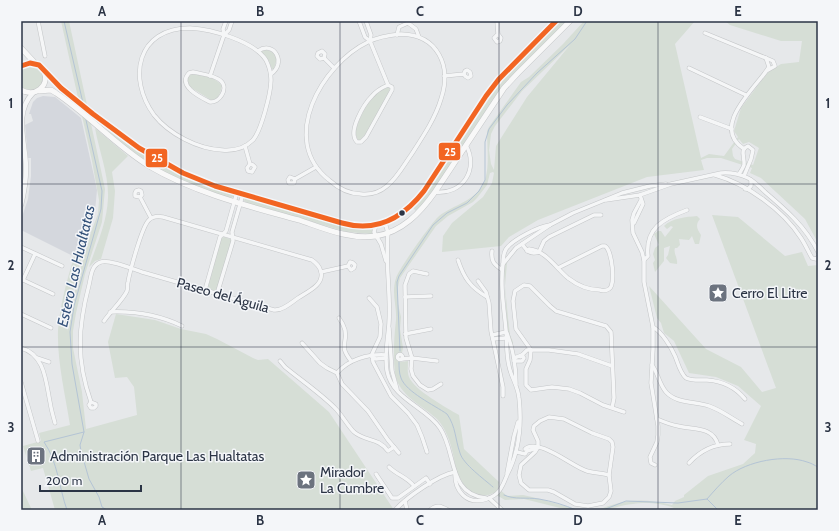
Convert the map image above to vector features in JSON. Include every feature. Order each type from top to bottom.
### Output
[{"type":"main road","points":[[21,48],[35,64],[75,100],[139,148],[169,166],[203,182],[347,224],[361,226],[382,223],[397,217],[408,209],[424,190],[486,96],[499,79],[556,21]]},
{"type":"main road","points":[[21,90],[26,93],[46,90],[55,92],[78,109],[127,151],[155,169],[194,188],[348,235],[376,236],[400,227],[414,216],[435,192],[504,88],[570,21]]},
{"type":"main road","points":[[21,66],[27,63],[35,64]]},
{"type":"main road","points":[[36,92],[44,86],[46,77],[43,70]]},
{"type":"main road","points":[[408,209],[414,216]]},
{"type":"street","points":[[38,21],[45,56]]},
{"type":"street","points":[[224,35],[223,29],[226,21]]},
{"type":"street","points":[[210,76],[224,35],[229,30],[232,21]]},
{"type":"street","points":[[359,21],[365,35],[370,41],[388,85],[392,87],[392,90],[366,136],[361,142],[357,142],[353,133],[361,113],[372,96],[388,85]]},
{"type":"street","points":[[366,21],[371,35],[370,41]]},
{"type":"street","points":[[497,21],[498,34]]},
{"type":"street","points":[[397,35],[399,27],[408,23],[416,29],[419,37]]},
{"type":"street","points":[[190,28],[209,31],[224,35],[258,50],[267,62],[271,74],[270,88],[256,137],[245,146],[232,150],[220,150],[202,146],[182,137],[164,125],[154,114],[145,97],[141,85],[140,70],[143,55],[150,43],[160,34],[190,28]]},
{"type":"street","points":[[705,33],[766,58],[769,67],[746,95],[736,111],[732,129],[733,139],[744,149]]},
{"type":"street","points":[[397,35],[419,37],[430,43],[436,50],[441,60],[444,76],[443,94],[435,113],[392,182],[376,192],[366,194],[350,193],[328,180],[316,167],[307,146],[306,137],[308,121],[315,96],[334,68],[351,52],[370,41],[397,35]]},
{"type":"street","points":[[258,50],[263,48],[272,50],[278,55],[276,69],[271,74]]},
{"type":"street","points":[[324,58],[334,68]]},
{"type":"street","points":[[689,68],[746,95]]},
{"type":"street","points":[[190,72],[210,76],[220,80],[223,84],[220,97],[214,102],[197,95],[189,89],[185,83],[186,76],[190,72]]},
{"type":"street","points":[[444,76],[464,74]]},
{"type":"street","points":[[21,205],[26,168],[22,141],[22,118],[25,103],[36,92]]},
{"type":"street","points":[[700,117],[732,129]]},
{"type":"street","points":[[435,192],[441,192],[455,187],[467,177],[471,169],[471,160],[466,145]]},
{"type":"street","points":[[245,146],[250,164]]},
{"type":"street","points":[[744,149],[748,146],[753,150],[753,154],[744,176]]},
{"type":"street","points":[[739,174],[744,165],[744,149]]},
{"type":"street","points":[[295,178],[316,167]]},
{"type":"street","points":[[730,179],[729,177],[732,172]]},
{"type":"street","points":[[502,267],[509,255],[522,244],[550,225],[581,209],[606,200],[657,187],[732,172],[751,180],[799,224],[809,236],[818,252]]},
{"type":"street","points":[[714,175],[730,179],[777,211],[802,240],[812,258],[816,259],[818,257]]},
{"type":"street","points":[[744,189],[748,189],[751,186],[751,180]]},
{"type":"street","points":[[623,196],[640,195],[657,187]]},
{"type":"street","points":[[205,290],[220,237],[226,231],[237,192]]},
{"type":"street","points":[[217,294],[233,241],[232,232],[244,194]]},
{"type":"street","points":[[640,195],[641,200],[634,213],[633,226],[635,239],[642,252],[644,260],[644,282],[653,327],[651,383],[657,419],[657,442],[650,457],[651,463],[654,465]]},
{"type":"street","points":[[140,197],[151,218]]},
{"type":"street","points":[[644,260],[648,256],[648,241],[656,227],[679,213],[687,210]]},
{"type":"street","points":[[538,252],[549,237],[594,215],[601,214]]},
{"type":"street","points":[[104,321],[126,293],[145,225],[151,218],[161,216],[312,260],[318,265],[322,272],[348,266]]},
{"type":"street","points":[[382,223],[386,226],[388,232],[387,264],[391,357],[392,371],[399,392]]},
{"type":"street","points":[[376,225],[374,231],[381,244],[387,264]]},
{"type":"street","points":[[516,385],[511,374],[506,345],[502,267],[504,253],[514,242],[542,226],[550,225]]},
{"type":"street","points":[[531,232],[534,233],[534,237]]},
{"type":"street","points":[[802,240],[809,236]]},
{"type":"street","points":[[381,244],[387,242]]},
{"type":"street","points":[[522,244],[527,251],[529,249],[534,249],[554,263],[558,268],[568,278],[584,287],[606,291],[610,289],[612,285],[613,278],[609,250],[606,246],[602,246],[558,268]]},
{"type":"street","points":[[21,247],[62,266]]},
{"type":"street","points":[[492,251],[491,259],[495,265],[502,267]]},
{"type":"street","points":[[504,253],[505,255],[509,255]]},
{"type":"street","points":[[35,254],[22,279],[53,294]]},
{"type":"street","points":[[458,260],[470,285],[488,297]]},
{"type":"street","name":"Paseo del Águila","points":[[91,402],[83,370],[80,334],[82,314],[92,270],[96,264],[103,261],[274,310],[278,310],[317,285],[321,280],[322,272]]},
{"type":"street","points":[[426,274],[415,271],[410,273],[405,285],[405,334],[412,358],[412,373],[416,380],[420,385],[430,390],[441,384]]},
{"type":"street","points":[[478,281],[490,303],[489,316],[503,389],[503,396]]},
{"type":"street","points":[[612,408],[614,398],[611,332],[609,328],[556,311],[530,286],[527,284],[521,286],[515,291],[513,301],[517,332],[531,350],[530,360],[526,369],[526,385],[530,389],[552,387],[569,389],[603,405],[612,408],[624,412]]},
{"type":"street","points":[[405,297],[431,296]]},
{"type":"street","points":[[369,298],[377,307],[381,324],[381,333],[372,357],[375,365],[389,393],[417,425],[427,452]]},
{"type":"street","points":[[110,312],[145,313],[164,318],[182,326]]},
{"type":"street","points":[[21,314],[51,328]]},
{"type":"street","points":[[339,318],[345,330],[344,350],[351,361]]},
{"type":"street","points":[[389,324],[386,356],[387,371],[391,382],[399,392],[440,427],[446,440],[460,484],[474,496],[488,498],[502,510]]},
{"type":"street","points":[[653,327],[658,331],[669,346],[681,372],[686,378],[721,383],[734,390],[745,399]]},
{"type":"street","points":[[405,334],[431,329]]},
{"type":"street","points":[[493,337],[506,332]]},
{"type":"street","points":[[506,332],[511,344],[514,359],[519,400],[519,434],[517,450],[510,465]]},
{"type":"street","points":[[493,337],[506,338]]},
{"type":"street","points":[[302,343],[320,363],[337,373],[342,384],[368,410],[399,453]]},
{"type":"street","points":[[386,344],[391,345]]},
{"type":"street","points":[[506,345],[511,344]]},
{"type":"street","points":[[21,348],[36,358],[48,362],[42,368]]},
{"type":"street","points":[[514,359],[523,360],[523,356],[527,350],[549,350],[578,354],[612,366]]},
{"type":"street","points":[[337,373],[351,361],[386,356]]},
{"type":"street","points":[[391,357],[437,361]]},
{"type":"street","points":[[36,358],[47,381],[55,423]]},
{"type":"street","points":[[280,361],[286,368],[333,406],[356,433],[380,443],[385,446],[388,451],[394,448]]},
{"type":"street","points":[[652,364],[662,386],[672,397],[682,401],[708,405],[727,414],[742,424]]},
{"type":"street","points":[[387,371],[392,371]]},
{"type":"street","points":[[511,374],[516,372]]},
{"type":"street","points":[[21,382],[38,441]]},
{"type":"street","points":[[488,498],[499,491],[507,476],[514,433],[519,418]]},
{"type":"street","points":[[549,418],[564,419],[592,433],[609,439],[612,442],[613,447],[609,474],[611,493],[606,501],[598,505],[588,506],[574,504],[551,491],[529,490],[521,483],[519,478],[520,469],[538,447],[533,430],[537,423],[543,419],[549,418]]},
{"type":"street","points":[[657,419],[679,426],[707,431],[714,435],[718,445]]},
{"type":"street","points":[[514,433],[519,434]]},
{"type":"street","points":[[689,463],[704,450],[718,445],[730,444]]},
{"type":"street","points":[[517,450],[525,454],[526,450],[538,447],[588,471],[609,474]]},
{"type":"street","points":[[389,467],[396,474],[408,479],[414,486]]},
{"type":"street","points":[[395,510],[405,501],[437,479],[455,472]]},
{"type":"street","points":[[376,474],[392,498],[398,498],[426,478],[430,484]]},
{"type":"street","points":[[405,501],[407,510]]},
{"type":"street","points":[[430,510],[435,506],[440,506],[448,510]]},
{"type":"shaded area","points":[[61,21],[69,21],[105,189],[102,222],[85,274],[73,331],[73,348],[82,392],[86,429],[137,415],[134,387],[127,377],[115,378],[108,342],[116,314],[155,320],[181,329],[206,334],[258,360],[268,359],[329,412],[394,510],[55,510],[43,468],[31,471],[23,446],[41,441],[39,433],[70,425],[58,342],[60,311],[74,257],[81,260],[67,315],[67,331],[76,285],[91,232],[98,214],[99,200],[92,161]]},
{"type":"shaded area","points":[[559,21],[567,21],[515,73],[428,199],[416,211],[412,207],[501,79]]},
{"type":"shaded area","points":[[584,21],[695,21],[675,44],[701,158],[709,154],[724,156],[738,137],[734,131],[741,108],[768,72],[781,64],[799,62],[802,41],[781,41],[730,25],[725,21],[818,21],[818,243],[805,219],[761,178],[750,173],[752,168],[721,158],[707,158],[701,160],[704,170],[647,177],[538,220],[509,237],[501,246],[442,252],[443,236],[452,223],[483,197],[492,183],[493,172],[490,173],[487,185],[473,202],[448,216],[436,226],[400,278],[398,287],[398,304],[401,317],[400,329],[403,348],[400,362],[408,361],[409,377],[412,382],[431,398],[459,415],[464,449],[499,482],[498,488],[507,496],[523,495],[580,510],[568,510],[524,499],[505,500],[493,493],[484,496],[475,494],[467,488],[458,474],[450,444],[443,427],[437,419],[412,400],[401,388],[397,382],[395,374],[394,360],[396,315],[394,289],[398,273],[439,216],[476,194],[486,177],[488,157],[487,131],[489,127],[521,82],[529,77]],"holes":[[[570,45],[527,97],[496,146],[494,170],[491,164],[489,150],[491,134],[495,126],[522,91]],[[739,139],[743,144],[749,142],[759,148],[753,165],[735,159],[733,156],[732,149]]]},
{"type":"shaded area","points":[[263,49],[274,52],[277,58],[274,69],[272,69],[269,61],[261,51]]},
{"type":"shaded area","points":[[31,65],[41,70],[43,78],[41,86],[30,92],[21,88],[21,68]]},
{"type":"shaded area","points":[[190,74],[208,77],[220,83],[222,86],[220,94],[216,99],[211,100],[190,87],[187,80]]},
{"type":"shaded area","points":[[390,87],[388,94],[366,134],[358,141],[355,132],[363,111],[377,93]]},
{"type":"shaded area","points":[[43,96],[55,97],[81,118],[94,176],[97,190],[95,211],[79,259],[21,230],[21,220],[28,199],[31,176],[31,158],[28,158],[25,125],[33,121],[31,114],[29,114],[33,102],[37,98]]},
{"type":"shaded area","points":[[101,124],[160,164],[183,175],[233,194],[234,197],[229,198],[210,192],[160,169],[130,150]]},
{"type":"shaded area","points":[[95,128],[128,156],[112,172],[115,191],[113,218],[101,259],[95,261],[89,267],[104,224],[108,198],[107,181]]},
{"type":"shaded area","points":[[245,197],[352,228],[373,227],[372,234],[347,232],[247,203],[244,201]]},
{"type":"shaded area","points":[[712,215],[738,217],[785,256],[802,252],[808,266],[818,265],[818,510],[683,510],[677,508],[681,510],[657,510],[674,508],[659,504],[638,503],[598,510],[608,506],[634,501],[652,501],[672,505],[675,501],[684,497],[684,495],[708,476],[743,464],[755,453],[756,444],[744,440],[761,406],[738,386],[716,377],[689,373],[674,341],[664,333],[661,323],[657,318],[649,286],[706,349],[741,367],[762,392],[776,388]]},
{"type":"shaded area","points":[[697,216],[700,219],[697,225],[701,235],[699,244],[695,244],[692,236],[689,240],[679,239],[680,245],[675,248],[677,264],[670,263],[666,258],[670,246],[664,248],[664,261],[655,272],[653,263],[655,260],[653,254],[655,248],[659,245],[654,234],[661,231],[665,237],[673,227],[671,226],[667,229],[664,226],[667,223],[679,218]]},
{"type":"shaded area","points":[[224,237],[232,241],[217,290],[215,291],[208,289],[208,287],[221,238]]},
{"type":"shaded area","points":[[517,248],[518,249],[510,257],[507,263],[505,286],[510,335],[513,342],[513,354],[507,326],[504,268],[507,259]]},
{"type":"shaded area","points":[[21,487],[32,510],[21,510]]},
{"type":"waterway","name":"Estero Las Hualtatas","points":[[64,21],[83,103]]},
{"type":"waterway","points":[[400,351],[397,282],[399,276],[433,225],[447,213],[467,203],[479,191],[485,180],[485,142],[489,129],[507,105],[537,73],[575,39],[587,21]]},
{"type":"waterway","name":"Estero Las Hualtatas","points":[[86,120],[102,191],[101,209],[74,306],[70,332],[72,364],[84,432],[80,445],[81,451],[89,479],[99,497],[102,507],[107,510]]},
{"type":"waterway","points":[[399,362],[400,374],[404,383],[414,393],[447,414],[455,433],[458,448],[465,462],[493,487]]},
{"type":"waterway","points":[[67,510],[52,458],[44,442],[84,432]]},
{"type":"waterway","points":[[707,499],[729,476],[746,466],[766,460],[798,460],[811,463],[818,467]]},
{"type":"waterway","points":[[504,495],[544,500],[576,510]]},
{"type":"waterway","points":[[603,510],[626,501],[678,503],[707,499],[718,510]]},
{"type":"transit line","name":"25","points":[[21,66],[30,63],[39,65],[61,88],[93,114],[139,148],[183,173],[215,186],[342,223],[355,226],[367,226],[388,221],[398,216],[416,201],[499,79],[556,21]]},
{"type":"place","name":"Cerro El Litre","points":[[718,293]]},
{"type":"place","name":"Administración Parque Las Hualtatas","points":[[36,456]]},
{"type":"place","name":"Mirador La Cumbre","points":[[306,480]]}]
